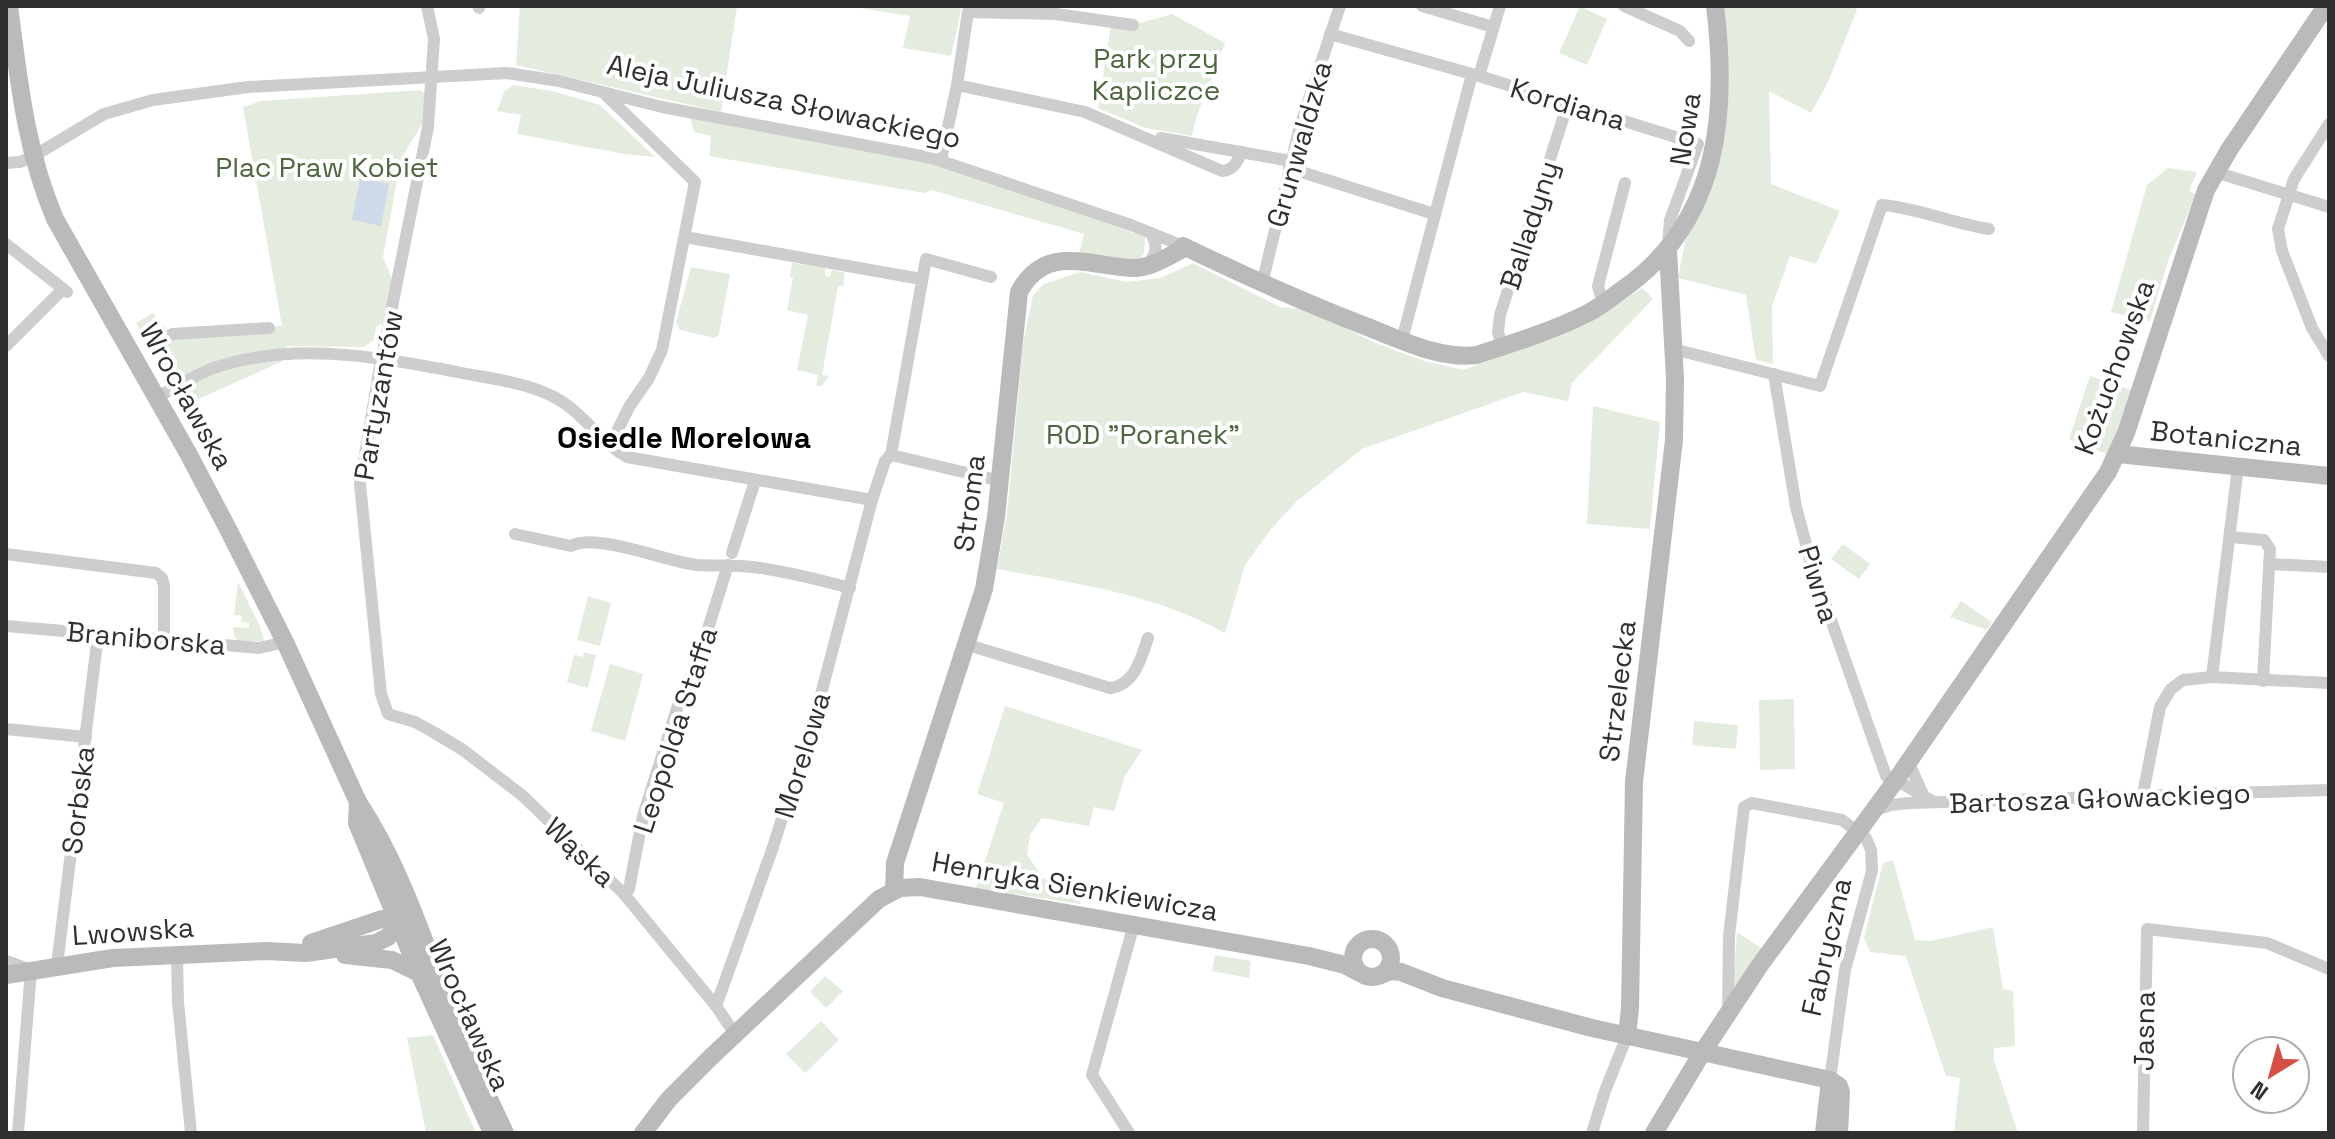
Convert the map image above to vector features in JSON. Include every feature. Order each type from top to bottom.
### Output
[{"type":"street","name":"Wrocławska","points":[[9,6],[23,120],[32,157],[55,219],[157,397],[285,642],[358,802],[399,880],[498,1128]]},
{"type":"street","name":"Partyzantów","points":[[388,714],[381,694],[360,484],[428,127],[434,39],[427,6]]},
{"type":"street","name":"Grunwaldzka","points":[[1262,284],[1300,126],[1340,6]]},
{"type":"street","points":[[1422,6],[1493,27]]},
{"type":"street","points":[[1402,340],[1434,214],[1500,6]]},
{"type":"street","points":[[1624,6],[1680,31],[1689,41]]},
{"type":"street","name":"Nowa","points":[[1668,251],[1697,204],[1719,121],[1720,61],[1715,6]]},
{"type":"street","name":"Kożuchowska","points":[[1654,1133],[1702,1053],[1782,934],[1893,784],[2118,454],[2192,227],[2215,172],[2326,6]]},
{"type":"street","points":[[941,160],[968,12],[1044,13],[1133,25]]},
{"type":"street","name":"Kordiana","points":[[1330,34],[1476,75],[1698,144],[1670,220],[1668,251]]},
{"type":"street","name":"Aleja Juliusza Słowackiego","points":[[6,163],[32,157],[104,114],[153,100],[245,87],[507,73],[559,81],[662,107],[941,160],[1151,233],[1262,284],[1402,340],[1460,357],[1477,355],[1586,314],[1634,281],[1668,251]]},
{"type":"street","points":[[957,85],[1061,105],[1154,140],[1222,171],[1234,167],[1242,152]]},
{"type":"street","points":[[600,91],[695,182],[662,350],[610,446]]},
{"type":"street","name":"Balladyny","points":[[1502,346],[1498,332],[1500,315],[1568,103]]},
{"type":"street","points":[[2329,124],[2294,179],[2278,222],[2278,236],[2317,340],[2329,356]]},
{"type":"street","points":[[1154,140],[1163,138],[1242,152],[1434,214]]},
{"type":"street","points":[[2215,172],[2329,207]]},
{"type":"street","points":[[1603,304],[1598,286],[1625,183]]},
{"type":"street","points":[[1673,349],[1820,386],[1882,205],[1901,207],[1960,225],[1989,229]]},
{"type":"street","points":[[1145,267],[1155,257],[1157,250],[1151,233]]},
{"type":"street","points":[[685,237],[921,279],[926,259],[991,277]]},
{"type":"street","points":[[6,244],[66,291],[6,346]]},
{"type":"street","name":"Stroma","points":[[894,890],[895,863],[968,645],[989,567],[1001,481],[1019,292],[1034,271],[1052,263],[1068,260],[1145,267],[1181,250],[1183,246]]},
{"type":"street","name":"Strzelecka","points":[[1592,1133],[1605,1091],[1621,1057],[1630,1004],[1634,782],[1674,425],[1668,251]]},
{"type":"street","name":"Morelowa","points":[[716,1006],[773,847],[820,698],[880,471],[891,455],[921,279]]},
{"type":"street","points":[[1634,281],[1653,284],[1662,290],[1671,304]]},
{"type":"street","points":[[172,334],[269,328]]},
{"type":"street","points":[[157,397],[208,370],[270,354],[382,358],[521,385],[550,395],[574,410],[610,446],[627,457],[872,500]]},
{"type":"street","name":"Piwna","points":[[1774,374],[1796,507],[1812,566],[1886,776],[1893,784]]},
{"type":"street","points":[[2126,433],[2133,445],[2151,459]]},
{"type":"street","name":"Botaniczna","points":[[2118,454],[2329,476]]},
{"type":"street","points":[[891,455],[1001,481]]},
{"type":"street","points":[[2212,677],[2238,467]]},
{"type":"street","name":"Leopolda Staffa","points":[[624,894],[629,889],[640,832],[679,705],[696,667],[755,481]]},
{"type":"street","points":[[515,534],[571,546],[577,542],[600,543],[696,565],[730,559],[850,588]]},
{"type":"street","points":[[2230,537],[2264,540],[2270,549],[2263,681]]},
{"type":"street","points":[[6,554],[156,573],[162,578],[164,586],[164,641]]},
{"type":"street","points":[[2269,564],[2329,567]]},
{"type":"street","name":"Braniborska","points":[[6,626],[259,648],[285,642]]},
{"type":"street","name":"Sorbska","points":[[57,965],[98,635]]},
{"type":"street","points":[[968,645],[1110,688],[1127,682],[1134,673],[1148,638]]},
{"type":"street","points":[[2143,794],[2156,720],[2165,696],[2183,680],[2212,677],[2329,683]]},
{"type":"street","name":"Wąska","points":[[388,714],[418,723],[473,758],[523,796],[624,894],[716,1006],[735,1034]]},
{"type":"street","points":[[6,729],[86,737]]},
{"type":"street","points":[[1908,761],[1917,800]]},
{"type":"street","points":[[1893,784],[1917,800]]},
{"type":"street","name":"Bartosza Głowackiego","points":[[1873,811],[1917,800],[1937,803],[2329,790]]},
{"type":"street","name":"Wrocławska","points":[[358,802],[357,823],[419,973],[498,1128]]},
{"type":"street","points":[[1728,1014],[1729,936],[1744,807],[1752,803],[1842,820],[1858,832]]},
{"type":"street","name":"Fabryczna","points":[[1824,1133],[1845,970],[1873,863],[1866,838],[1858,832]]},
{"type":"street","points":[[353,929],[367,919],[377,903],[379,874]]},
{"type":"street","name":"Wrocławska","points":[[398,920],[401,912],[399,880]]},
{"type":"street","name":"Henryka Sienkiewicza","points":[[643,1133],[669,1099],[735,1034],[874,903],[894,890],[916,887],[1134,924],[1309,956],[1345,965],[1358,972]]},
{"type":"street","name":"Lwowska","points":[[6,975],[113,958],[266,951],[306,953],[376,943],[388,937],[398,920],[382,919],[329,938],[266,951]]},
{"type":"street","name":"Wrocławska","points":[[398,920],[421,931]]},
{"type":"street","points":[[1129,1133],[1092,1075],[1134,924]]},
{"type":"street","name":"Jasna","points":[[2143,1133],[2147,929],[2267,943],[2329,969]]},
{"type":"street","points":[[1467,994],[1406,962],[1376,940],[1367,940],[1357,946],[1353,962],[1358,972],[1367,977],[1391,971],[1401,972],[1442,988],[1627,1036],[1830,1080]]},
{"type":"street","name":"Henryka Sienkiewicza","points":[[1309,956],[1328,955],[1357,946]]},
{"type":"street","points":[[1381,975],[1391,961],[1389,950]]},
{"type":"street","points":[[306,953],[381,958],[398,962],[419,973]]},
{"type":"street","points":[[177,955],[178,1002],[191,1133]]},
{"type":"street","points":[[6,961],[31,970],[18,1133]]},
{"type":"street","name":"Fabryczna","points":[[1830,1080],[1841,1092],[1839,1133]]},
{"type":"green space","points":[[520,6],[737,6],[721,112],[516,65]]},
{"type":"green space","points":[[848,6],[962,6],[951,56],[903,48],[910,16]]},
{"type":"green space","points":[[1580,6],[1607,19],[1587,65],[1559,53]]},
{"type":"green space","points":[[1721,6],[1854,6],[1857,10],[1828,82],[1811,113],[1769,91],[1771,184],[1840,211],[1816,264],[1790,256],[1772,306],[1773,364],[1756,360],[1746,295],[1678,278],[1685,242],[1708,199],[1721,149]]},
{"type":"green space","name":"Park przy Kapliczce","points":[[1172,14],[1225,43],[1192,136],[1146,128],[1098,108],[1111,25],[1133,25]]},
{"type":"green space","points":[[513,85],[552,91],[600,105],[655,157],[517,134],[521,115],[497,111],[504,92]]},
{"type":"green space","name":"Plac Praw Kobiet","points":[[421,90],[425,95],[422,124],[401,159],[383,257],[395,286],[386,321],[376,327],[374,340],[364,347],[287,346],[281,362],[185,405],[136,323],[153,313],[170,333],[282,326],[243,107],[261,101]]},
{"type":"green space","points":[[690,116],[922,160],[969,174],[1145,237],[1144,254],[1138,260],[1079,254],[1084,234],[932,190],[924,193],[709,156],[711,136],[694,132]]},
{"type":"green space","points":[[2168,168],[2197,172],[2189,191],[2196,194],[2168,261],[2150,321],[2111,312],[2147,185]]},
{"type":"green space","points":[[792,263],[825,268],[825,276],[830,277],[832,270],[845,273],[843,286],[838,286],[822,375],[829,376],[822,386],[816,386],[818,375],[797,370],[808,315],[787,310],[793,278],[790,277]]},
{"type":"green space","name":"ROD \"Poranek\"","points":[[1193,263],[1280,307],[1300,309],[1424,361],[1464,370],[1588,323],[1642,288],[1653,299],[1572,383],[1568,401],[1523,392],[1362,449],[1296,502],[1271,529],[1245,565],[1225,633],[1143,599],[997,569],[1007,513],[1023,344],[1033,295],[1044,284],[1080,272],[1127,282],[1160,278]]},
{"type":"green space","points":[[691,267],[730,274],[719,334],[715,338],[680,330],[676,322]]},
{"type":"green space","points":[[2090,376],[2131,390],[2109,455],[2069,439]]},
{"type":"green space","points":[[1593,406],[1660,422],[1650,529],[1587,524]]},
{"type":"green space","points":[[1843,544],[1870,564],[1859,579],[1831,559]]},
{"type":"green space","points":[[238,582],[264,641],[238,641],[234,636],[233,627],[249,628],[249,623],[241,622],[242,616],[234,615]]},
{"type":"green space","points":[[588,596],[611,603],[600,646],[577,640]]},
{"type":"green space","points":[[1961,601],[1992,622],[1987,630],[1950,617]]},
{"type":"green space","points":[[584,652],[596,655],[588,688],[567,682],[574,655],[583,657]]},
{"type":"green space","points":[[610,664],[643,674],[625,741],[591,731]]},
{"type":"green space","points":[[1794,699],[1795,769],[1760,770],[1759,700]]},
{"type":"green space","points":[[1005,706],[1142,750],[1125,776],[1114,811],[1094,807],[1089,826],[1042,818],[1030,835],[1027,855],[1044,879],[1069,884],[1085,881],[1080,904],[976,888],[1004,803],[977,794]]},
{"type":"green space","points":[[1694,721],[1738,725],[1736,749],[1692,745]]},
{"type":"green space","points":[[1893,860],[1915,940],[1931,941],[1993,927],[2003,989],[2013,991],[2015,1046],[1994,1048],[1994,1060],[2018,1133],[1954,1133],[1960,1078],[1946,1076],[1906,956],[1870,952],[1864,938],[1883,863]]},
{"type":"green space","points":[[1737,932],[1761,950],[1737,986],[1733,986]]},
{"type":"green space","points":[[1215,955],[1251,961],[1249,978],[1212,971]]},
{"type":"green space","points":[[825,976],[843,991],[826,1008],[810,992]]},
{"type":"green space","points":[[821,1021],[839,1040],[805,1073],[786,1054]]},
{"type":"green space","points":[[433,1035],[476,1133],[426,1133],[407,1038]]},
{"type":"water","points":[[360,178],[389,184],[381,226],[352,220]]},
{"type":"district","name":"Osiedle Morelowa","points":[[684,438]]}]
